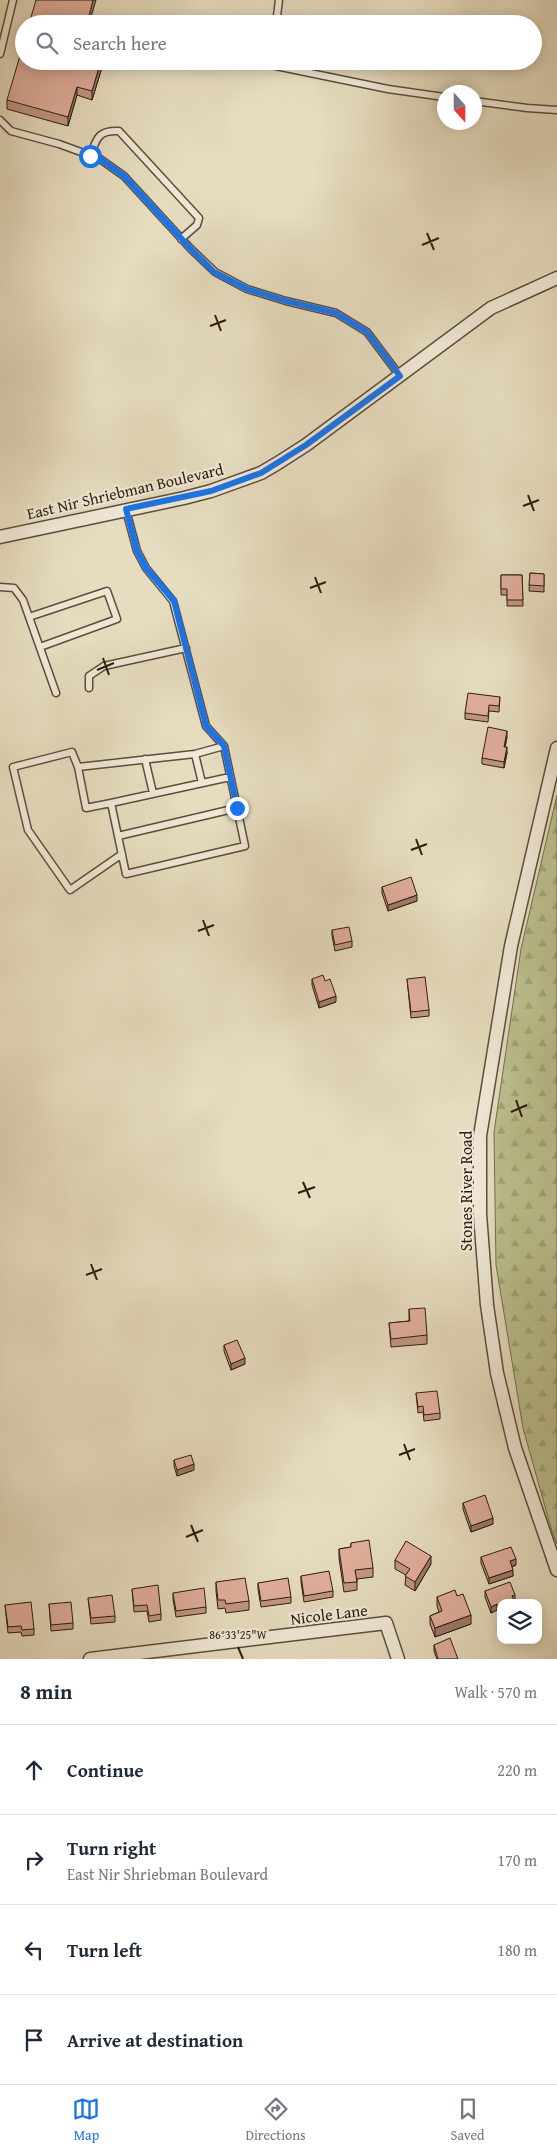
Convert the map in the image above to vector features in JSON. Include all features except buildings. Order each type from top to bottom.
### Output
[{"type":"street","name":"East Nir Shriebman Boulevard","points":[[0,537],[211,491],[261,473],[306,445],[491,308],[557,278]]},
{"type":"street","name":"Stones River Road","points":[[557,748],[512,946],[480,1136],[480,1204],[487,1305],[497,1373],[515,1448],[557,1570]]},
{"type":"street","name":"Nicole Lane","points":[[90,1659],[386,1623],[398,1659]]},
{"type":"lane","points":[[0,54],[12,0]]},
{"type":"lane","points":[[277,15],[279,0]]},
{"type":"lane","points":[[295,70],[388,89],[437,96]]},
{"type":"lane","points":[[482,102],[557,110]]},
{"type":"lane","points":[[0,120],[11,131],[59,144],[100,159],[124,176],[181,239],[214,272],[247,289],[336,313],[367,332],[400,376]]},
{"type":"lane","points":[[90,156],[98,137],[107,130],[119,131],[199,218],[198,225],[181,239]]},
{"type":"lane","points":[[112,803],[126,874],[245,846],[224,746],[206,726],[174,601],[146,568],[137,551],[126,509]]},
{"type":"lane","points":[[0,587],[14,588],[23,600],[56,693]]},
{"type":"lane","points":[[29,617],[107,591],[111,601],[117,619],[40,647]]},
{"type":"lane","points":[[89,688],[89,676],[104,666],[186,648]]},
{"type":"lane","points":[[78,767],[195,754],[224,746]]},
{"type":"lane","points":[[122,854],[70,890],[28,830],[13,767],[72,752],[78,767],[86,808],[230,776]]},
{"type":"lane","points":[[195,754],[202,783]]},
{"type":"lane","points":[[145,759],[153,794]]},
{"type":"lane","points":[[118,836],[237,808]]},
{"type":"green space","points":[[557,795],[557,1544],[523,1428],[496,1265],[494,1132],[521,949]]},
{"type":"route","points":[[90,156],[100,159],[124,176],[214,272],[247,289],[336,313],[367,332],[400,376],[347,413],[306,445],[261,473],[211,491],[126,509],[137,551],[146,568],[174,601],[206,726],[224,746],[237,808]]}]
